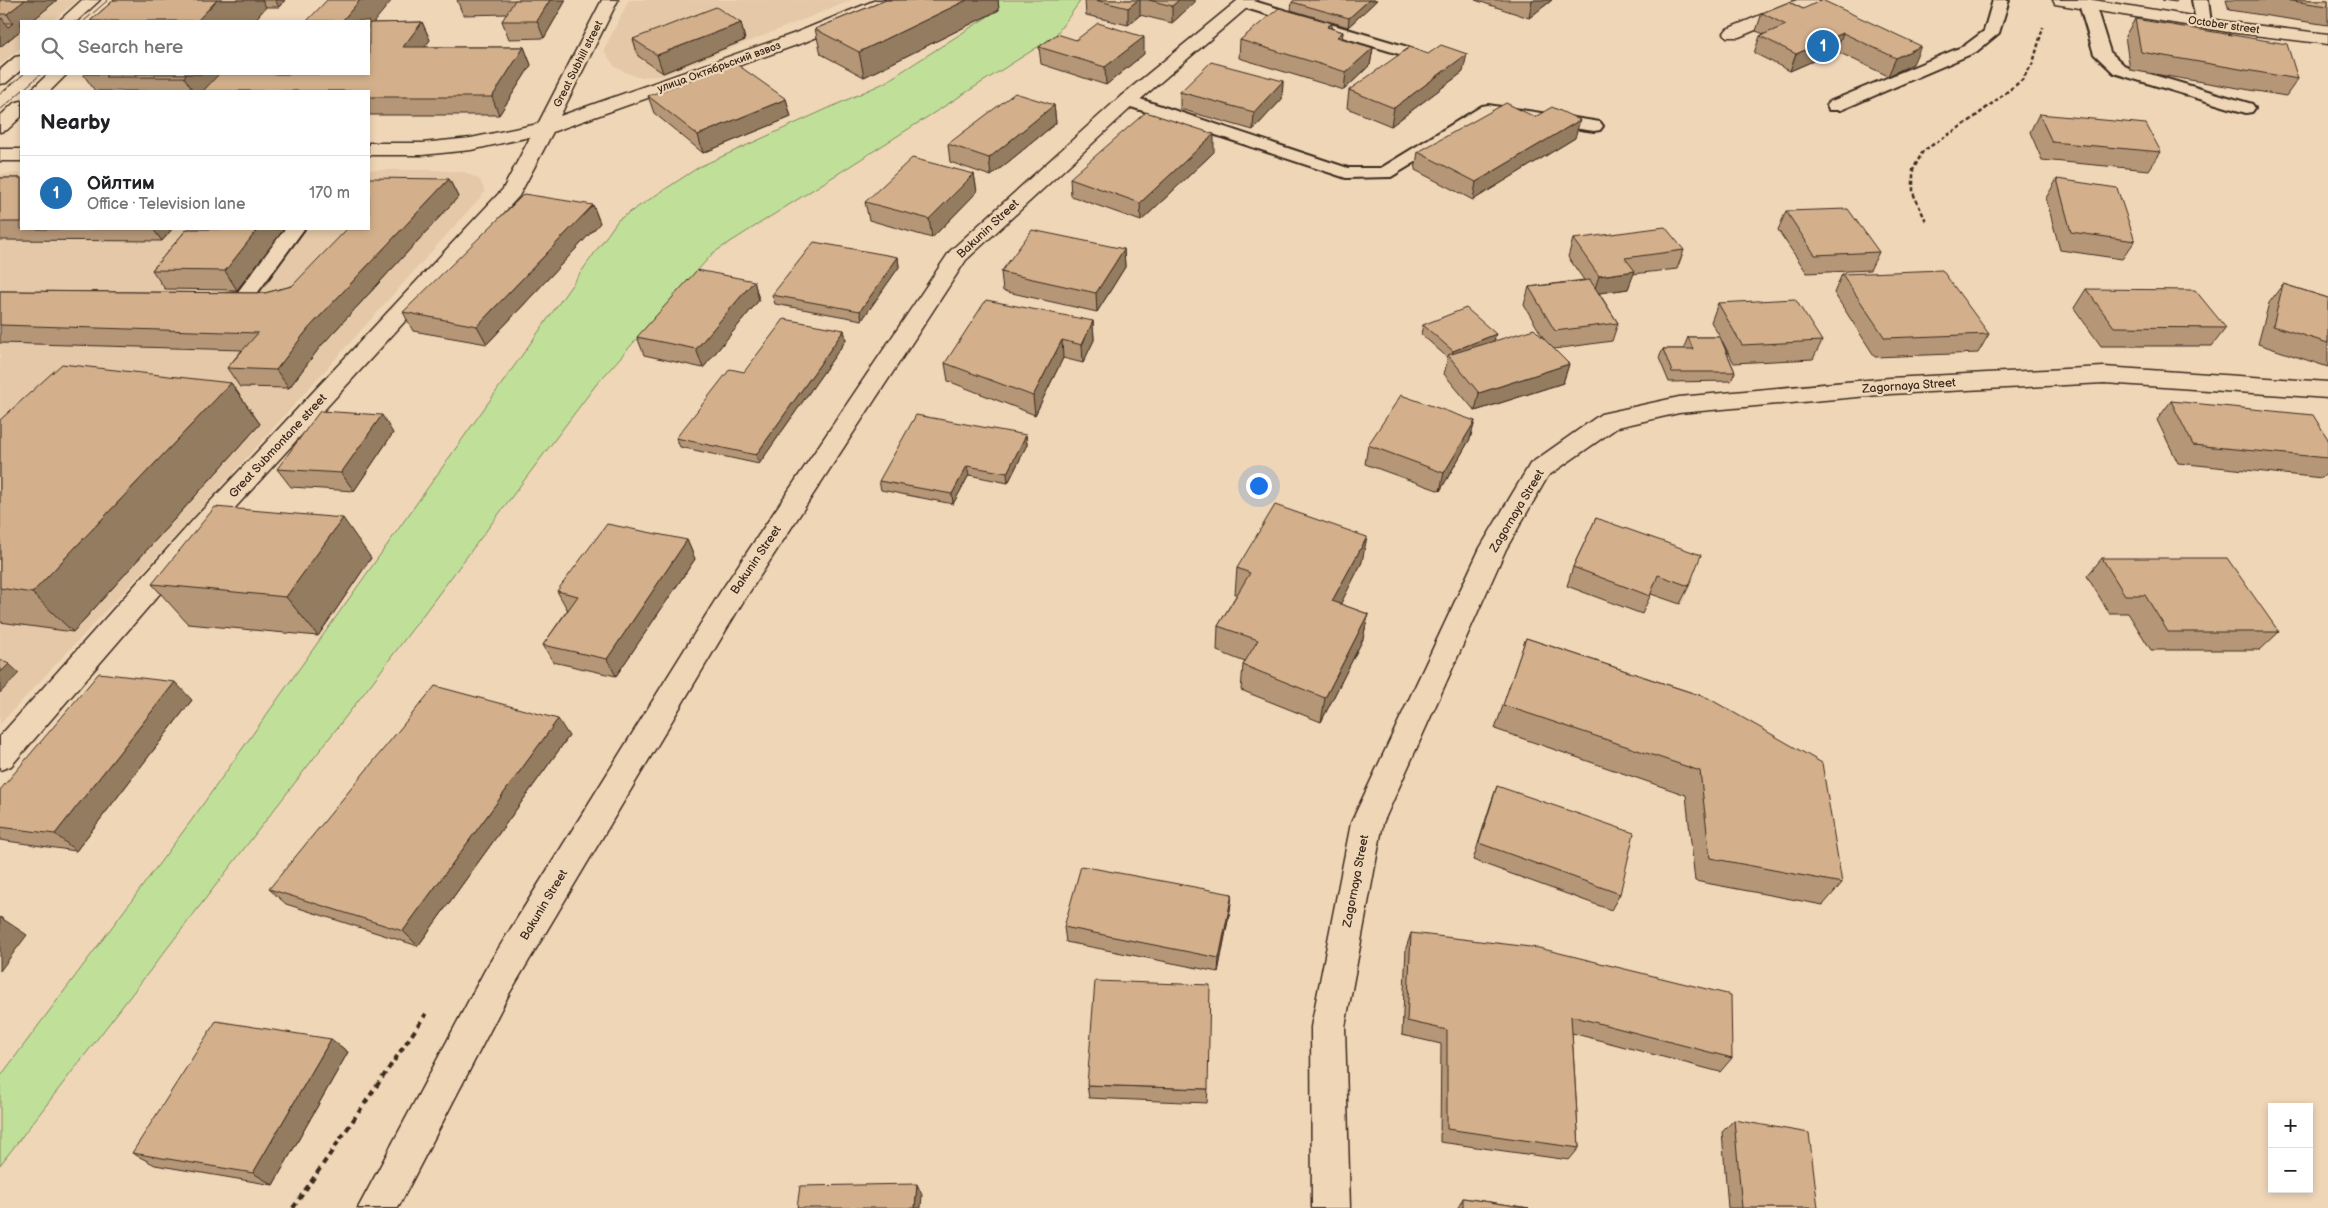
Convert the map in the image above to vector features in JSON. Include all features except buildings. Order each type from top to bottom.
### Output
[{"type":"street","points":[[68,20],[92,0]]},
{"type":"street","name":"Great Subhill street","points":[[545,128],[610,0]]},
{"type":"street","name":"улица Октябрьский взвоз","points":[[370,150],[422,149],[470,144],[545,128],[799,38],[891,0]]},
{"type":"street","points":[[1733,33],[1811,0]]},
{"type":"street","name":"October street","points":[[2061,0],[2203,23],[2328,39]]},
{"type":"street","name":"Bakunin Street","points":[[378,1208],[497,982],[730,598],[958,256],[1128,100],[1246,2]]},
{"type":"street","points":[[0,79],[12,65]]},
{"type":"street","points":[[39,90],[57,75]]},
{"type":"street","points":[[0,126],[20,108]]},
{"type":"street","name":"Great Submontane street","points":[[0,757],[204,525],[512,192],[545,128]]},
{"type":"street","points":[[0,155],[20,154]]},
{"type":"street","name":"Zagornaya Street","points":[[1331,1208],[1328,1027],[1367,823],[1493,548],[1539,470],[1610,420],[1679,405],[1890,386],[2104,375],[2328,390]]},
{"type":"lane","points":[[1835,106],[1970,49],[1990,33],[2001,0]]},
{"type":"lane","points":[[2200,0],[2203,23]]},
{"type":"lane","points":[[1246,2],[1405,51]]},
{"type":"lane","points":[[2087,4],[2102,54],[2120,70],[2246,108]]},
{"type":"lane","points":[[1128,100],[1346,173],[1385,173],[1488,110],[1594,126]]},
{"type":"lane","points":[[194,299],[243,299],[294,230]]},
{"type":"path","points":[[1926,221],[1913,193],[1913,170],[1923,151],[1971,120],[2022,80],[2033,63],[2043,27]]},
{"type":"shaded area","points":[[0,0],[78,0],[53,20],[20,20],[20,48],[0,65]]},
{"type":"shaded area","points":[[629,0],[852,0],[662,76],[637,77],[615,67],[604,50]]},
{"type":"shaded area","points":[[370,170],[464,172],[480,180],[485,192],[190,521],[0,724],[0,174],[20,173],[20,230],[370,230]]},
{"type":"green space","points":[[969,0],[1081,0],[1055,36],[713,253],[595,386],[371,684],[0,1165],[0,1077],[191,821],[618,220],[699,167],[884,83],[998,10]]},
{"type":"tram line","points":[[85,20],[108,0]]},
{"type":"tram line","points":[[0,94],[23,75]]},
{"type":"tram line","points":[[23,90],[40,75]]},
{"type":"tram line","points":[[0,110],[20,92]]},
{"type":"place","name":"Ойлтим","points":[[1823,46]]}]
